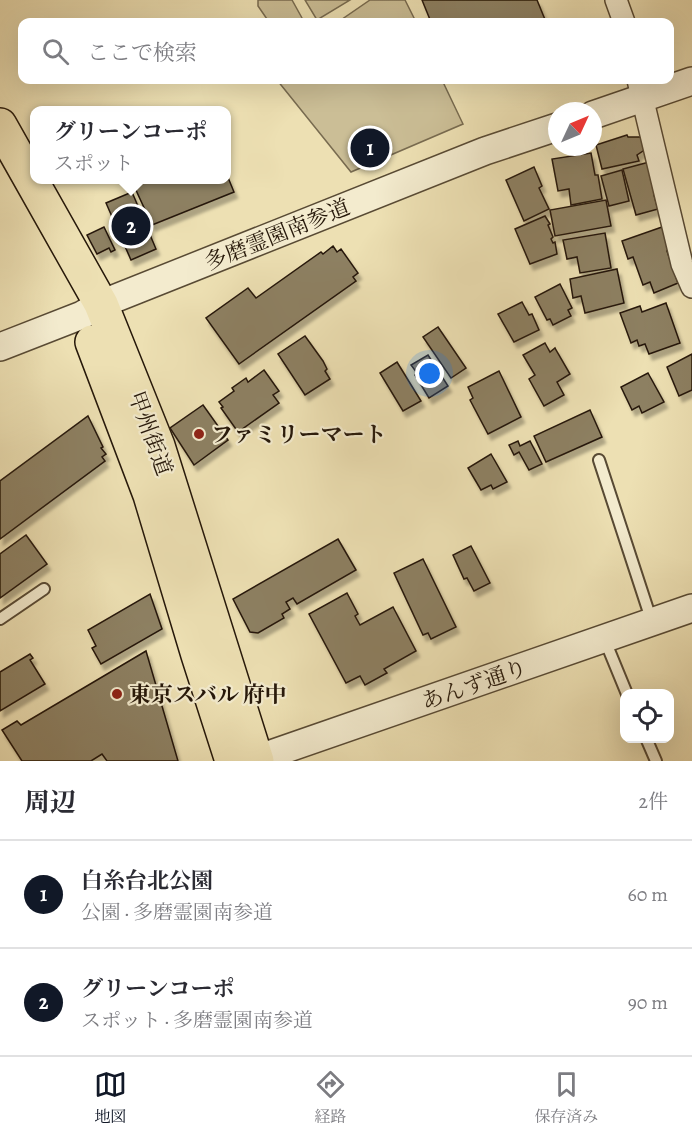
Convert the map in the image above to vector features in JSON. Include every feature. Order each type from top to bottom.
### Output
[{"type":"highway","name":"甲州街道","points":[[0,125],[92,309],[198,656],[244,760]]},
{"type":"highway","name":"甲州街道","points":[[0,171],[92,309]]},
{"type":"street","points":[[616,0],[623,18]]},
{"type":"street","points":[[674,84],[692,81]]},
{"type":"street","points":[[602,110],[640,89],[672,84]]},
{"type":"street","points":[[640,89],[682,264],[692,287]]},
{"type":"street","name":"多磨霊園南参道","points":[[0,347],[485,151],[548,130]]},
{"type":"street","name":"あんず通り","points":[[244,760],[692,608]]},
{"type":"lane","points":[[599,460],[652,622]]},
{"type":"lane","points":[[0,619],[44,589]]},
{"type":"lane","points":[[604,638],[625,689]]},
{"type":"lane","points":[[648,743],[656,761]]},
{"type":"shaded area","points":[[258,0],[292,0],[302,18],[266,18],[258,6]]},
{"type":"shaded area","points":[[305,0],[350,0],[320,18],[316,18]]},
{"type":"shaded area","points":[[370,0],[405,0],[414,18],[344,18]]},
{"type":"shaded area","points":[[280,84],[444,84],[463,124],[351,172]]},
{"type":"building","points":[[422,0],[537,0],[544,18],[429,18]]},
{"type":"building","points":[[627,135],[628,137],[642,137],[646,149],[637,155],[639,161],[602,169],[599,156],[602,156],[602,143]]},
{"type":"building","points":[[592,156],[602,199],[571,205],[569,189],[558,191],[552,159]]},
{"type":"building","points":[[653,161],[663,192],[654,195],[658,209],[636,215],[623,169]]},
{"type":"building","points":[[534,167],[542,186],[539,188],[549,209],[524,221],[506,180]]},
{"type":"building","points":[[622,170],[629,201],[609,206],[601,176]]},
{"type":"building","points":[[140,184],[231,184],[234,192],[152,225],[135,188]]},
{"type":"building","points":[[132,192],[156,249],[131,260],[106,203]]},
{"type":"building","points":[[606,200],[611,226],[555,236],[550,210]]},
{"type":"building","points":[[545,216],[550,224],[548,225],[553,237],[551,239],[553,243],[555,242],[557,254],[530,264],[515,229]]},
{"type":"building","points":[[104,227],[115,250],[111,252],[109,248],[97,254],[87,235]]},
{"type":"building","points":[[662,227],[678,283],[654,293],[650,282],[643,285],[633,257],[628,259],[622,241]]},
{"type":"building","points":[[605,233],[611,268],[580,273],[577,257],[567,259],[563,240]]},
{"type":"building","points":[[333,246],[337,252],[341,249],[358,273],[353,277],[356,281],[239,364],[206,318],[248,288],[256,298]]},
{"type":"building","points":[[617,269],[624,303],[585,313],[581,296],[573,298],[570,279]]},
{"type":"building","points":[[560,284],[572,308],[568,310],[571,316],[553,325],[550,319],[547,320],[535,297]]},
{"type":"building","points":[[522,302],[529,315],[532,314],[539,330],[514,342],[498,314]]},
{"type":"building","points":[[666,303],[680,343],[649,354],[645,344],[639,346],[637,340],[631,343],[620,313],[640,306],[642,312]]},
{"type":"building","points":[[438,327],[466,368],[451,378],[423,337]]},
{"type":"building","points":[[305,336],[323,361],[330,379],[305,395],[278,354]]},
{"type":"building","points":[[545,343],[550,352],[555,348],[570,374],[557,382],[564,395],[544,406],[529,379],[535,375],[523,355]]},
{"type":"building","points":[[692,354],[692,390],[679,396],[667,367]]},
{"type":"building","points":[[428,355],[448,386],[429,398],[411,365]]},
{"type":"building","points":[[397,362],[421,401],[403,411],[380,373]]},
{"type":"building","points":[[264,370],[279,391],[273,395],[279,403],[238,432],[219,402],[234,391],[232,388],[246,378],[248,382]]},
{"type":"building","points":[[499,371],[521,417],[488,434],[470,400],[473,398],[468,387]]},
{"type":"building","points":[[648,373],[664,402],[642,413],[639,406],[632,410],[621,387]]},
{"type":"building","name":"ファミリーマート","points":[[203,405],[228,440],[194,465],[170,428]]},
{"type":"building","points":[[590,410],[602,437],[546,462],[534,436]]},
{"type":"building","points":[[88,416],[103,447],[101,448],[106,454],[102,457],[105,461],[0,539],[0,481]]},
{"type":"building","points":[[518,441],[520,446],[530,441],[542,464],[529,470],[519,452],[514,455],[509,445]]},
{"type":"building","points":[[491,454],[507,482],[493,489],[491,485],[481,490],[468,468]]},
{"type":"building","points":[[26,535],[47,564],[0,598],[0,554]]},
{"type":"building","points":[[338,539],[356,570],[297,604],[293,598],[286,602],[290,609],[282,614],[284,618],[258,633],[250,632],[233,599]]},
{"type":"building","points":[[471,546],[490,583],[474,591],[467,578],[464,579],[453,555]]},
{"type":"building","points":[[423,559],[456,627],[431,639],[428,633],[423,635],[394,573]]},
{"type":"building","points":[[347,593],[358,614],[355,616],[360,625],[393,607],[416,651],[384,669],[387,673],[365,685],[360,676],[346,683],[309,614]]},
{"type":"building","points":[[150,594],[162,629],[101,664],[92,648],[96,646],[88,630]]},
{"type":"building","points":[[146,651],[178,761],[107,761],[102,754],[91,761],[22,761],[2,730],[17,721],[21,725]]},
{"type":"building","points":[[30,654],[33,658],[30,660],[45,684],[0,711],[0,672]]},
{"type":"place","name":"白糸台北公園","points":[[370,148]]},
{"type":"place","name":"グリーンコーポ","points":[[131,226]]},
{"type":"place","name":"ファミリーマート","points":[[199,434]]},
{"type":"place","name":"東京スバル 府中","points":[[117,694]]}]
